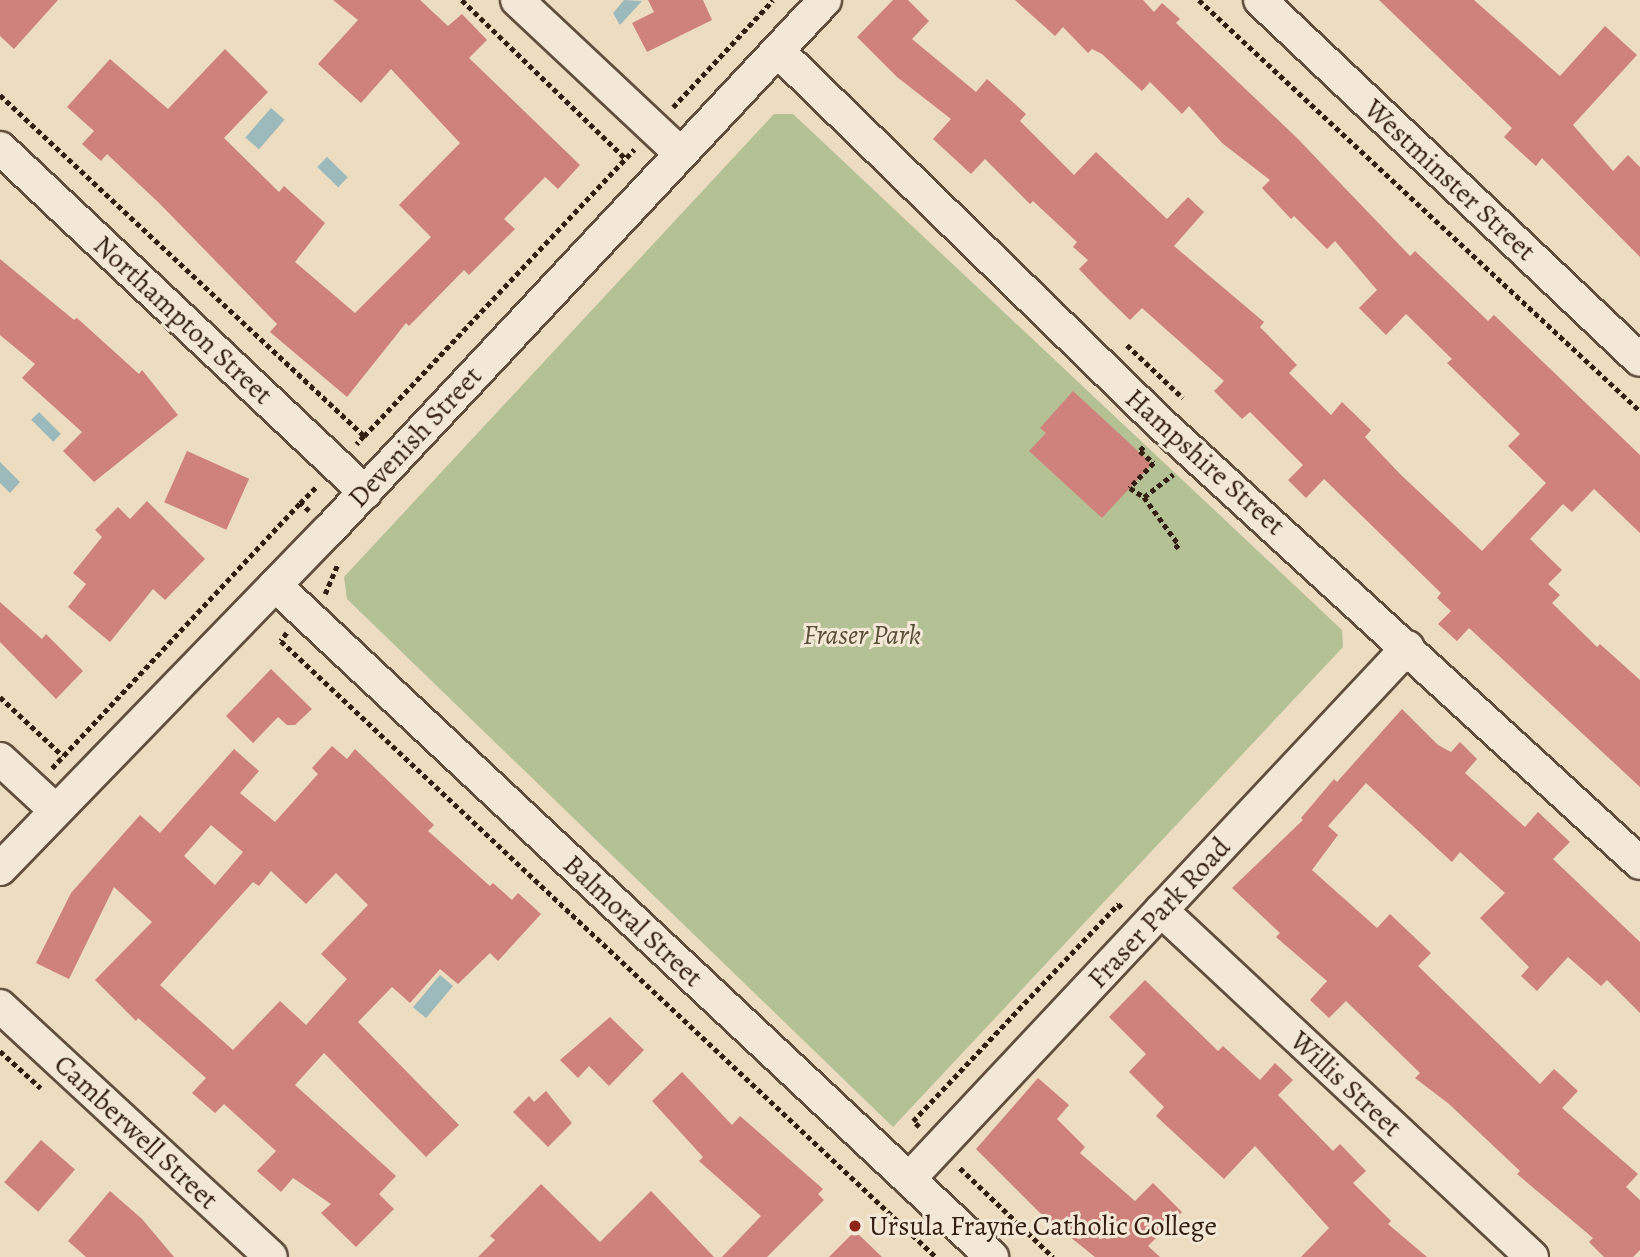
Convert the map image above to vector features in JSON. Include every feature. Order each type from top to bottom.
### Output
[{"type":"street","points":[[517,0],[679,152]]},
{"type":"street","name":"Devenish Street","points":[[0,869],[43,799],[275,585],[329,530],[679,152],[825,0]]},
{"type":"street","name":"Westminster Street","points":[[1260,0],[1640,360]]},
{"type":"street","name":"Hampshire Street","points":[[778,51],[1160,423],[1408,647],[1640,863]]},
{"type":"street","name":"Northampton Street","points":[[0,148],[365,492]]},
{"type":"street","name":"Balmoral Street","points":[[275,585],[992,1257]]},
{"type":"street","name":"Fraser Park Road","points":[[909,1179],[1408,647]]},
{"type":"street","points":[[0,759],[43,799]]},
{"type":"street","name":"Willis Street","points":[[1153,919],[1531,1257]]},
{"type":"street","name":"Camberwell Street","points":[[0,1006],[271,1257]]},
{"type":"path","points":[[462,0],[625,158]]},
{"type":"path","points":[[43,799],[63,756],[773,0]]},
{"type":"path","points":[[1199,0],[1640,411]]},
{"type":"path","points":[[0,94],[364,436]]},
{"type":"path","points":[[1142,449],[1154,463],[1130,488],[1144,497],[1179,545],[1173,550]]},
{"type":"path","points":[[1144,497],[1179,469]]},
{"type":"path","points":[[300,503],[344,547],[329,590],[281,641],[936,1257]]},
{"type":"path","points":[[0,697],[63,756]]},
{"type":"path","points":[[1053,1257],[912,1121],[1118,904],[1153,919]]},
{"type":"green space","name":"Fraser Park","points":[[774,114],[793,114],[1342,630],[1343,647],[893,1127],[347,599],[344,577]]},
{"type":"water","points":[[624,0],[642,1],[620,25],[613,13]]},
{"type":"water","points":[[271,108],[285,120],[259,149],[245,137]]},
{"type":"water","points":[[327,157],[348,177],[338,187],[317,167]]},
{"type":"water","points":[[39,412],[61,434],[53,442],[31,420]]},
{"type":"water","points":[[0,462],[20,482],[10,493],[0,483]]},
{"type":"water","points":[[440,975],[453,986],[426,1018],[413,1007]]},
{"type":"building","points":[[0,0],[58,0],[14,49],[0,36]]},
{"type":"building","points":[[333,0],[420,0],[448,26],[462,14],[487,40],[469,58],[580,165],[558,189],[545,177],[504,219],[515,229],[469,275],[464,270],[409,326],[406,323],[347,397],[270,332],[277,324],[160,204],[107,154],[101,161],[82,144],[94,131],[67,107],[110,59],[168,109],[225,49],[268,92],[224,138],[279,192],[284,186],[325,223],[295,262],[355,313],[431,237],[399,205],[460,143],[391,69],[361,103],[318,64],[358,20]]},
{"type":"building","points":[[648,0],[703,0],[712,20],[647,52],[632,23],[654,12]]},
{"type":"building","points":[[893,0],[908,0],[929,21],[912,39],[976,92],[987,79],[1026,114],[1020,121],[1074,175],[1096,152],[1167,219],[1188,197],[1204,212],[1174,246],[1264,322],[1260,327],[1297,365],[1289,373],[1331,415],[1342,402],[1371,430],[1365,437],[1482,551],[1546,483],[1508,446],[1520,434],[1447,363],[1452,359],[1406,314],[1386,335],[1359,308],[1377,290],[1335,241],[1327,249],[1294,216],[1291,219],[1262,188],[1270,180],[1222,143],[1189,106],[1182,114],[1150,82],[1142,91],[1102,54],[1092,49],[1088,53],[1063,27],[1055,36],[1015,0],[1143,0],[1154,12],[1162,3],[1180,19],[1176,23],[1297,138],[1410,256],[1415,251],[1488,321],[1494,315],[1640,455],[1640,533],[1594,489],[1572,512],[1563,504],[1530,539],[1562,570],[1548,584],[1560,595],[1552,603],[1597,647],[1600,644],[1640,680],[1640,787],[1469,628],[1457,641],[1438,624],[1451,611],[1437,598],[1441,593],[1324,479],[1306,498],[1288,480],[1303,465],[1250,412],[1242,419],[1214,391],[1224,381],[1142,308],[1130,320],[1100,291],[1079,269],[1088,260],[1073,247],[1077,242],[1033,201],[1030,204],[985,159],[971,174],[933,139],[951,119],[897,77],[857,37]]},
{"type":"building","points":[[1379,0],[1474,0],[1560,76],[1605,26],[1637,55],[1573,125],[1613,171],[1628,155],[1640,167],[1640,257],[1542,158],[1536,166],[1504,137],[1512,128]]},
{"type":"building","points":[[0,259],[74,320],[77,318],[139,374],[142,370],[178,415],[94,482],[63,451],[82,432],[22,378],[35,364],[0,335]]},
{"type":"building","points":[[1073,391],[1152,464],[1102,518],[1029,451],[1046,433],[1040,428]]},
{"type":"building","points":[[187,451],[249,479],[226,530],[164,502]]},
{"type":"building","points":[[147,501],[205,559],[165,600],[153,589],[110,642],[68,607],[86,584],[73,573],[102,537],[95,530],[118,507],[130,519]]},
{"type":"building","points":[[0,602],[42,639],[46,634],[83,671],[56,699],[0,642]]},
{"type":"building","points":[[271,669],[312,709],[295,725],[287,725],[278,717],[253,743],[226,716]]},
{"type":"building","points":[[1402,709],[1438,745],[1451,752],[1460,742],[1477,759],[1465,773],[1525,827],[1538,812],[1570,842],[1553,859],[1640,942],[1640,1013],[1607,980],[1601,986],[1568,957],[1537,991],[1521,976],[1529,967],[1480,918],[1505,893],[1460,852],[1452,862],[1366,783],[1328,826],[1338,835],[1312,870],[1377,928],[1390,914],[1431,953],[1418,966],[1540,1084],[1554,1069],[1578,1091],[1562,1108],[1638,1174],[1626,1187],[1640,1200],[1640,1250],[1633,1257],[1604,1257],[1589,1242],[1593,1238],[1517,1174],[1520,1171],[1449,1104],[1415,1078],[1420,1073],[1346,1001],[1329,1018],[1310,1000],[1327,981],[1276,937],[1280,933],[1232,888],[1303,820],[1301,818],[1334,779],[1337,782]]},
{"type":"building","points":[[332,746],[347,759],[355,749],[434,825],[428,831],[490,886],[493,883],[512,900],[518,893],[541,914],[498,961],[490,953],[458,984],[440,969],[410,1003],[392,987],[358,1022],[459,1125],[426,1157],[324,1053],[295,1085],[396,1176],[379,1194],[394,1209],[356,1247],[321,1213],[331,1204],[293,1178],[281,1192],[257,1171],[276,1151],[224,1104],[215,1113],[192,1093],[206,1078],[138,1018],[136,1021],[95,980],[152,922],[114,887],[69,979],[36,963],[71,893],[140,815],[160,833],[234,749],[259,771],[240,793],[275,822],[318,774],[312,768]],"holes":[[[211,825],[243,852],[215,885],[184,856]],[[271,871],[306,904],[336,873],[368,905],[321,954],[347,979],[306,1025],[280,1001],[233,1050],[160,985],[253,882],[259,886]]]},
{"type":"building","points":[[1145,980],[1218,1051],[1223,1046],[1260,1080],[1275,1063],[1293,1080],[1278,1095],[1333,1151],[1340,1144],[1366,1171],[1353,1183],[1391,1221],[1388,1224],[1427,1257],[1301,1257],[1329,1228],[1255,1146],[1224,1179],[1156,1116],[1164,1107],[1129,1072],[1146,1054],[1109,1017]]},
{"type":"building","points":[[610,1017],[644,1050],[609,1086],[589,1066],[578,1078],[560,1060]]},
{"type":"building","points":[[682,1072],[732,1125],[740,1116],[823,1189],[818,1194],[824,1200],[767,1257],[722,1257],[761,1216],[699,1161],[703,1157],[652,1101]]},
{"type":"building","points":[[1038,1078],[1069,1105],[1057,1119],[1085,1147],[1080,1153],[1135,1201],[1153,1183],[1182,1212],[1148,1246],[1160,1257],[1095,1257],[1039,1212],[976,1149]]},
{"type":"building","points":[[546,1091],[572,1123],[548,1147],[513,1112],[529,1096],[534,1102]]},
{"type":"building","points":[[41,1140],[75,1170],[38,1212],[4,1182]]},
{"type":"building","points":[[541,1184],[600,1242],[651,1191],[714,1257],[478,1257],[495,1240],[490,1236]]},
{"type":"building","points":[[110,1191],[142,1219],[174,1257],[86,1257],[68,1241]]},
{"type":"building","points":[[855,1231],[882,1257],[829,1257]]},
{"type":"place","name":"Ursula Frayne Catholic College","points":[[855,1226]]}]
